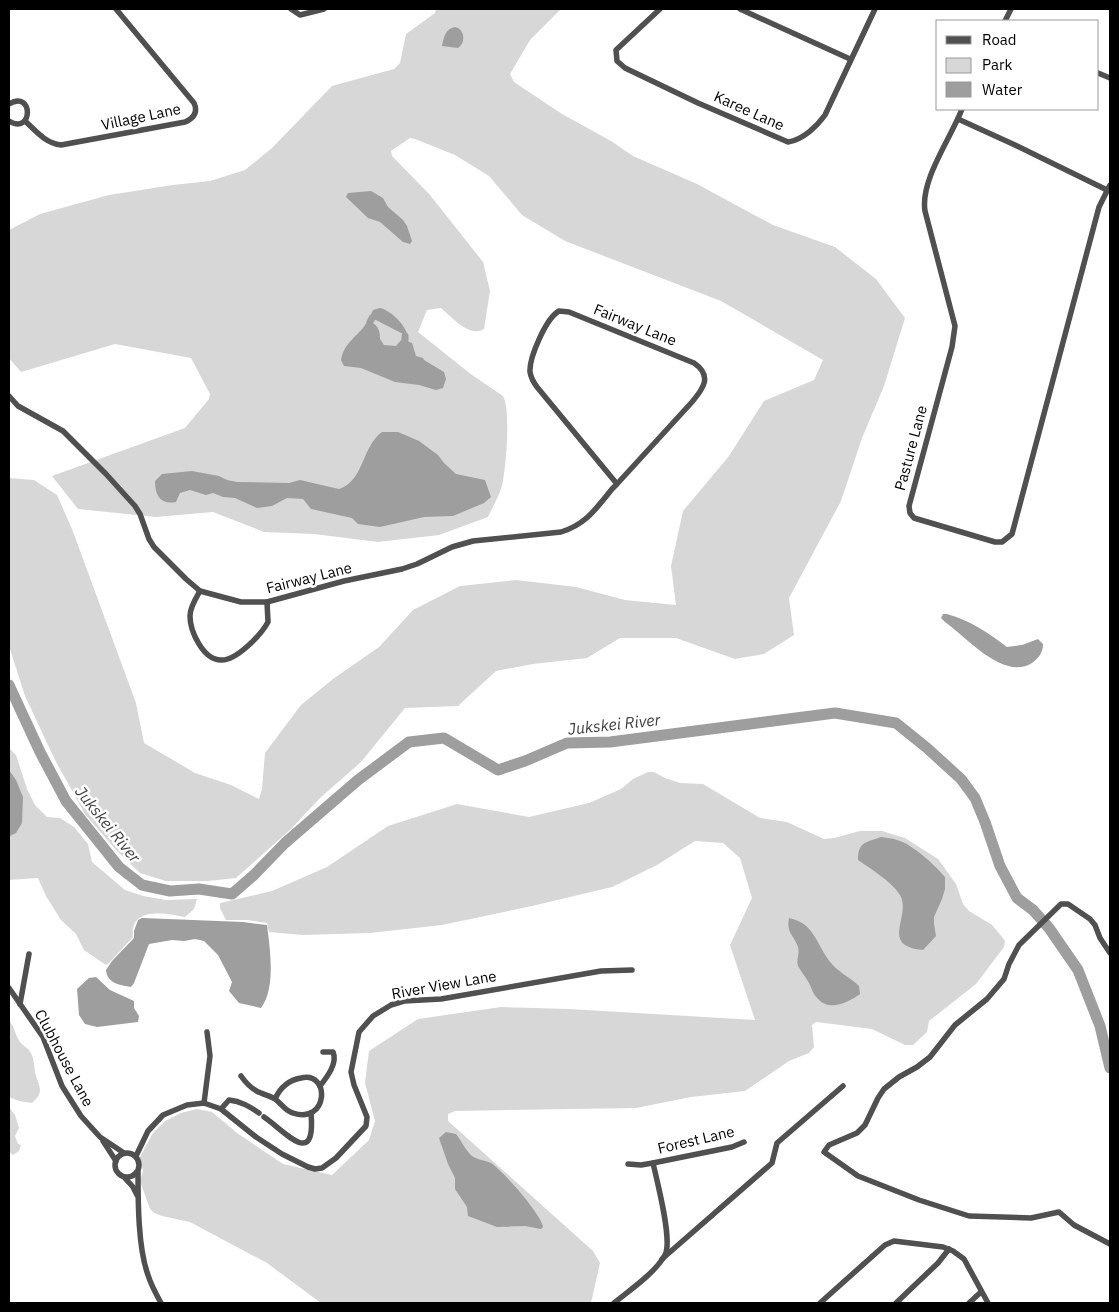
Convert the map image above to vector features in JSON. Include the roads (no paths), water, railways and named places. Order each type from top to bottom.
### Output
[{"type":"street","name":"Village Lane","points":[[25,120],[45,139],[62,145],[185,122],[194,116],[196,112],[194,103],[116,9]]},
{"type":"street","points":[[290,9],[300,15],[324,9]]},
{"type":"street","name":"Karee Lane","points":[[660,9],[618,47],[615,54],[618,63],[698,103],[788,142],[797,140],[822,119],[875,9]]},
{"type":"street","points":[[740,9],[850,60]]},
{"type":"street","points":[[9,104],[18,101],[24,104],[28,114],[25,120],[16,124],[9,122]]},
{"type":"street","name":"Pasture Lane","points":[[962,110],[931,175],[924,195],[925,211],[955,326],[953,343],[909,506],[910,513],[918,520],[998,543],[1007,540],[1012,534],[1099,207],[1109,188]]},
{"type":"street","points":[[958,119],[1109,188]]},
{"type":"street","name":"Fairway Lane","points":[[9,396],[18,406],[52,424],[70,437],[135,506],[154,547],[186,580],[200,591],[240,602],[267,602],[344,581],[408,567],[473,541],[556,533],[569,530],[585,520],[701,392],[704,384],[704,374],[698,366],[689,361],[569,312],[558,311],[547,322],[534,355],[530,370],[532,378],[537,387],[617,484]]},
{"type":"street","points":[[200,591],[191,609],[190,620],[201,648],[206,654],[216,659],[224,660],[233,656],[260,633],[268,622],[267,602]]},
{"type":"street","points":[[1110,953],[1090,919],[1066,903],[1061,904],[1019,944],[1004,979],[987,999],[955,1025],[930,1057],[917,1067],[898,1077],[884,1090],[865,1125],[857,1133],[829,1146],[824,1152],[858,1176],[969,1216],[1031,1218],[1059,1212],[1074,1225],[1110,1244]]},
{"type":"street","points":[[20,1004],[28,954]]},
{"type":"street","name":"River View Lane","points":[[204,1103],[221,1109],[275,1150],[308,1167],[322,1168],[336,1158],[366,1126],[367,1117],[351,1072],[359,1032],[374,1016],[391,1005],[404,1001],[441,998],[601,971],[632,970]]},
{"type":"street","name":"Clubhouse Lane","points":[[9,988],[43,1037],[56,1074],[69,1099],[100,1137],[116,1161]]},
{"type":"street","points":[[136,1156],[148,1131],[162,1115],[187,1105],[204,1103],[210,1056],[207,1032]]},
{"type":"street","points":[[241,1076],[256,1091],[275,1099],[291,1113],[304,1115],[311,1113],[320,1103],[320,1086],[333,1067],[335,1056],[333,1052],[323,1052]]},
{"type":"street","points":[[275,1099],[286,1084],[300,1078],[312,1078],[320,1086]]},
{"type":"street","points":[[614,1303],[772,1163],[777,1143],[843,1086]]},
{"type":"street","points":[[221,1109],[229,1100],[246,1105],[262,1115],[297,1143],[308,1140],[312,1133],[311,1113]]},
{"type":"street","name":"Clubhouse Lane","points":[[100,1137],[124,1153]]},
{"type":"street","name":"Forest Lane","points":[[628,1164],[641,1165],[653,1163],[732,1147],[744,1142]]},
{"type":"street","points":[[138,1197],[133,1187],[117,1171],[116,1161],[124,1153],[136,1156],[139,1162],[138,1197],[144,1262],[153,1288],[161,1303]]},
{"type":"street","name":"Forest Lane","points":[[653,1163],[668,1239],[667,1250],[662,1259]]},
{"type":"street","points":[[124,1177],[138,1172]]},
{"type":"street","points":[[824,1302],[888,1242],[898,1242],[949,1249],[964,1260],[988,1303]]},
{"type":"street","points":[[896,1303],[938,1263],[949,1249]]},
{"type":"street","points":[[969,1303],[981,1292]]},
{"type":"water","points":[[455,27],[461,30],[463,36],[461,46],[458,48],[442,46],[447,32]]},
{"type":"water","points":[[371,191],[383,198],[388,207],[403,220],[412,241],[410,244],[403,242],[380,222],[368,218],[346,197],[348,193]]},
{"type":"water","points":[[380,308],[397,319],[407,336],[370,317],[373,310]]},
{"type":"water","points":[[368,320],[377,327],[380,339],[384,345],[396,346],[402,339],[412,343],[416,356],[423,358],[444,372],[446,379],[443,388],[436,390],[419,385],[395,382],[361,368],[344,366],[341,360],[343,353]]},
{"type":"water","points":[[382,432],[398,432],[419,441],[438,455],[456,474],[485,480],[491,497],[484,503],[453,516],[424,517],[380,527],[358,524],[352,518],[311,509],[303,499],[287,498],[272,506],[257,508],[235,498],[223,497],[213,493],[206,495],[190,490],[180,493],[176,502],[171,503],[163,501],[156,491],[155,481],[162,474],[192,471],[219,476],[237,482],[289,483],[300,480],[339,489],[353,479],[370,446]]},
{"type":"water","points":[[943,614],[956,617],[971,624],[1007,647],[1022,645],[1038,639],[1043,644],[1043,647],[1039,657],[1032,663],[1021,667],[1010,666],[998,662],[974,646],[941,618]]},
{"type":"water","points":[[9,770],[16,780],[23,797],[22,823],[16,833],[10,836],[9,835]]},
{"type":"water","points":[[881,837],[895,839],[916,850],[945,877],[945,889],[934,917],[936,936],[923,950],[903,943],[900,936],[903,903],[900,895],[886,880],[858,860],[861,846]]},
{"type":"water","points":[[142,918],[243,922],[267,925],[271,968],[269,990],[261,1008],[239,1003],[229,991],[232,982],[218,955],[204,941],[195,939],[149,944],[131,987],[111,981],[106,970],[134,938],[134,931],[138,920]]},
{"type":"water","points":[[789,918],[798,921],[810,930],[831,963],[859,986],[860,994],[845,1003],[834,1005],[828,1005],[818,999],[798,966],[798,949],[789,931]]},
{"type":"water","points":[[96,977],[110,990],[134,1001],[134,1008],[139,1016],[138,1022],[97,1027],[85,1024],[79,1015],[77,989],[89,978]]},
{"type":"water","points":[[446,1132],[456,1134],[472,1156],[491,1163],[504,1174],[536,1213],[543,1227],[541,1229],[525,1226],[497,1227],[468,1216],[467,1207],[455,1189],[455,1178],[439,1138]]},
{"type":"waterway","points":[[370,322],[372,318]]},
{"type":"waterway","name":"Jukskei River","points":[[9,685],[40,752],[66,801],[119,867],[142,885],[170,891],[199,889],[232,894],[254,875],[285,843],[358,780],[409,742],[444,738],[498,770],[567,743],[610,742],[835,713],[896,723],[961,779],[975,798],[1000,866],[1017,898],[1033,910],[1049,928],[1078,970],[1100,1026],[1110,1068]]}]
